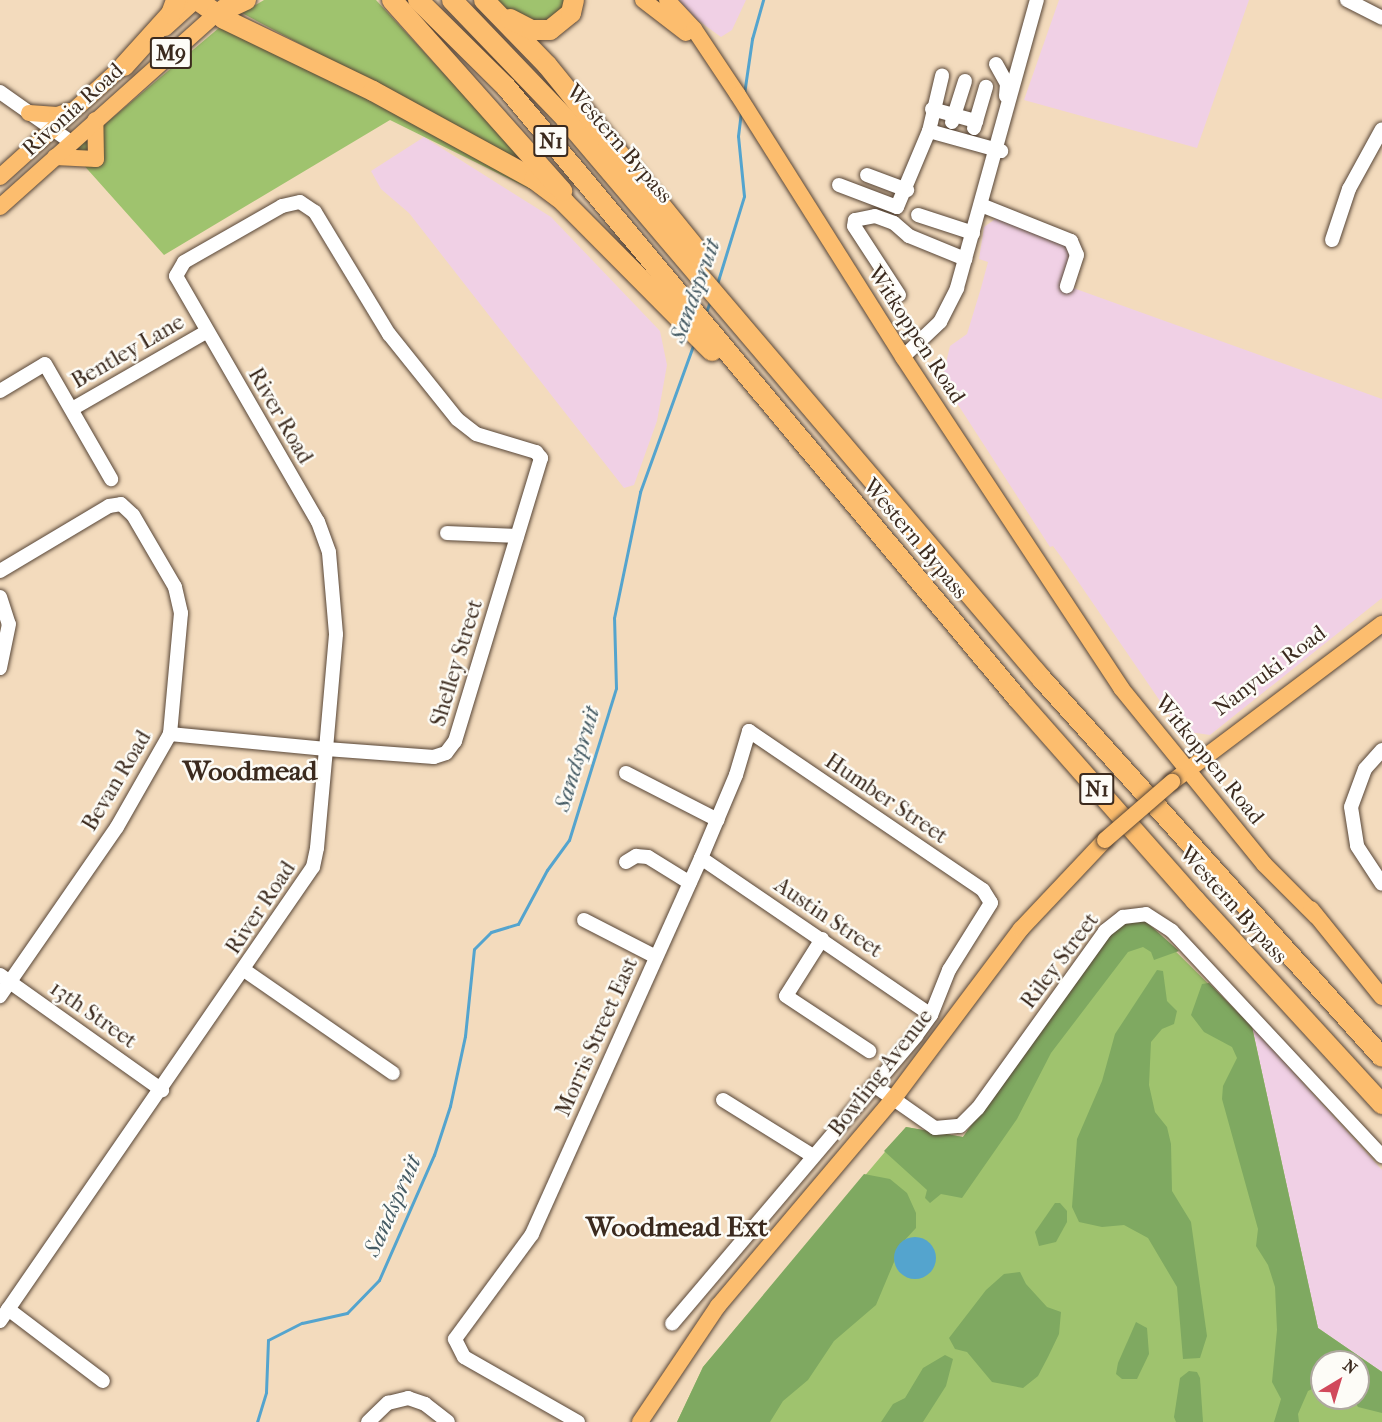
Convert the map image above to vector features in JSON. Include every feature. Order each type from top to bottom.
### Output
[{"type":"highway","points":[[124,66],[171,14],[176,0]]},
{"type":"highway","points":[[196,0],[216,14],[335,71],[511,165],[558,197],[612,250],[669,296]]},
{"type":"highway","points":[[216,14],[246,0]]},
{"type":"highway","points":[[392,0],[501,119],[612,250]]},
{"type":"highway","name":"N1","points":[[418,0],[506,87],[669,296]]},
{"type":"highway","name":"Western Bypass","points":[[452,0],[692,254],[736,308],[817,399],[850,450],[1042,679],[1382,1057]]},
{"type":"highway","points":[[487,3],[523,28],[541,31],[565,20],[574,0]]},
{"type":"highway","points":[[487,3],[547,65],[692,254]]},
{"type":"highway","name":"Western Bypass","points":[[669,296],[822,465],[1102,795],[1382,1104]]},
{"type":"main road","name":"Rivonia Road","points":[[0,177],[196,0]]},
{"type":"main road","name":"Rivonia Road","points":[[0,207],[231,0]]},
{"type":"main road","name":"Witkoppen Road","points":[[643,0],[679,25],[720,70]]},
{"type":"main road","name":"Witkoppen Road","points":[[667,0],[690,24],[760,129],[903,357],[1121,688],[1187,770],[1298,888],[1316,916],[1382,997]]},
{"type":"main road","points":[[29,113],[57,115],[73,109]]},
{"type":"main road","points":[[55,157],[96,159],[95,120]]},
{"type":"main road","name":"Nanyuki Road","points":[[1187,770],[1382,615]]},
{"type":"main road","name":"Nanyuki Road","points":[[1187,770],[1382,624]]},
{"type":"main road","name":"Bowling Avenue","points":[[640,1422],[718,1306],[894,1098],[1002,952],[1105,840],[1187,770]]},
{"type":"street","points":[[1001,127],[1037,0]]},
{"type":"street","points":[[903,357],[940,322],[951,302],[1045,0]]},
{"type":"street","points":[[1347,0],[1382,18]]},
{"type":"street","points":[[996,64],[1007,84],[997,153]]},
{"type":"street","points":[[839,185],[897,207],[907,190],[929,131],[932,109],[942,76]]},
{"type":"street","points":[[952,119],[965,81]]},
{"type":"street","points":[[932,109],[952,119],[975,125],[987,87]]},
{"type":"street","points":[[0,92],[71,142]]},
{"type":"street","points":[[1332,240],[1349,189],[1382,129]]},
{"type":"street","points":[[929,131],[997,153]]},
{"type":"street","points":[[867,175],[907,190]]},
{"type":"street","name":"River Road","points":[[0,1321],[314,867],[336,616],[326,541],[178,285],[179,266],[290,202],[304,202],[315,212],[389,334],[457,419],[476,434],[541,454]]},
{"type":"street","points":[[981,205],[1071,241],[1077,255],[1067,286]]},
{"type":"street","points":[[918,215],[973,233]]},
{"type":"street","points":[[898,295],[854,226],[855,220],[875,216],[894,223],[909,236],[965,259]]},
{"type":"street","name":"Bentley Lane","points":[[72,409],[206,332]]},
{"type":"street","points":[[0,391],[45,364],[111,479]]},
{"type":"street","name":"Shelley Street","points":[[170,734],[434,757],[450,749],[518,536],[541,454]]},
{"type":"street","name":"Bevan Road","points":[[0,571],[109,506],[121,504],[133,514],[181,605],[170,734],[117,827],[5,978],[0,996]]},
{"type":"street","points":[[447,533],[518,536]]},
{"type":"street","points":[[0,597],[9,624],[0,668]]},
{"type":"street","name":"Morris Street East","points":[[578,1422],[471,1362],[454,1344],[461,1326],[532,1234],[690,884],[718,819],[749,731]]},
{"type":"street","name":"Humber Street","points":[[749,731],[983,890],[991,899],[990,907],[949,970],[931,1015]]},
{"type":"street","points":[[1382,750],[1359,778],[1351,807],[1357,846],[1382,884]]},
{"type":"street","points":[[626,773],[718,819]]},
{"type":"street","points":[[628,855],[648,857],[690,884]]},
{"type":"street","name":"Austin Street","points":[[701,858],[931,1015]]},
{"type":"street","name":"Riley Street","points":[[875,1086],[935,1128],[953,1129],[969,1119],[1105,931],[1123,917],[1146,914],[1172,931],[1382,1156]]},
{"type":"street","points":[[584,920],[656,957]]},
{"type":"street","points":[[822,939],[786,996],[870,1051]]},
{"type":"street","points":[[244,970],[393,1073]]},
{"type":"street","name":"13th Street","points":[[5,978],[162,1089]]},
{"type":"street","points":[[672,1324],[875,1086],[931,1015]]},
{"type":"street","points":[[723,1100],[813,1156]]},
{"type":"street","points":[[8,1309],[103,1381]]},
{"type":"street","points":[[368,1422],[388,1403],[408,1398],[425,1404],[448,1422]]},
{"type":"shaded area","points":[[670,0],[746,0],[732,30],[721,37]]},
{"type":"shaded area","points":[[1059,0],[1249,0],[1197,148],[1024,100]]},
{"type":"shaded area","points":[[424,137],[551,217],[660,331],[667,365],[657,421],[634,485],[624,488],[409,213],[381,189],[371,171]]},
{"type":"shaded area","points":[[998,217],[1060,240],[1070,251],[1064,282],[1076,289],[1382,399],[1382,598],[1210,735],[1182,731],[1173,720],[1064,561],[1053,546],[1050,547],[942,380],[950,346],[967,334],[981,288],[988,262],[979,259],[984,227]]},
{"type":"shaded area","points":[[1252,1027],[1382,1170],[1382,1372],[1370,1364],[1370,1350],[1349,1350],[1318,1329]]},
{"type":"green space","points":[[264,0],[376,0],[529,166],[242,13]]},
{"type":"green space","points":[[496,0],[565,0],[558,20],[526,27]]},
{"type":"green space","points":[[220,27],[459,141],[550,199],[390,120],[164,255],[72,152]]},
{"type":"green space","points":[[1143,919],[1252,1027],[1318,1328],[1350,1350],[1310,1350],[1310,1410],[1370,1410],[1370,1364],[1382,1372],[1382,1422],[677,1422],[703,1367],[906,1127],[963,1137],[1115,922]]},
{"type":"green space","points":[[1143,919],[1179,951],[1154,960],[1151,952],[1143,947],[1128,952],[1051,1053],[1017,1119],[962,1198],[941,1194],[930,1203],[925,1198],[927,1190],[884,1151],[906,1127],[963,1137],[1115,922]]},
{"type":"green space","points":[[1157,970],[1163,971],[1167,1001],[1177,1011],[1174,1024],[1162,1029],[1151,1042],[1149,1085],[1155,1112],[1167,1127],[1171,1144],[1172,1191],[1191,1222],[1207,1336],[1200,1358],[1183,1359],[1177,1287],[1148,1238],[1124,1225],[1102,1227],[1079,1222],[1072,1207],[1077,1139],[1102,1081],[1115,1034]]},
{"type":"green space","points":[[1209,983],[1252,1027],[1318,1328],[1350,1350],[1310,1350],[1310,1390],[1298,1414],[1299,1422],[1274,1422],[1281,1399],[1272,1382],[1277,1330],[1275,1287],[1268,1265],[1256,1246],[1258,1229],[1222,1099],[1223,1086],[1237,1058],[1232,1047],[1204,1032],[1191,1015],[1202,984]]},
{"type":"green space","points":[[864,1174],[890,1179],[907,1193],[916,1213],[916,1228],[902,1243],[876,1305],[834,1341],[808,1380],[783,1401],[770,1422],[677,1422],[703,1367]]},
{"type":"green space","points":[[1055,1203],[1060,1203],[1067,1211],[1067,1222],[1056,1242],[1039,1246],[1035,1232]]},
{"type":"green space","points":[[1020,1272],[1026,1284],[1047,1307],[1061,1312],[1059,1334],[1048,1357],[1038,1376],[1023,1388],[992,1382],[967,1352],[955,1349],[949,1338],[986,1290],[1004,1274]]},
{"type":"green space","points":[[1136,1322],[1147,1328],[1149,1354],[1137,1379],[1122,1379],[1116,1374],[1118,1363]]},
{"type":"green space","points":[[945,1355],[953,1359],[946,1386],[923,1422],[881,1422],[893,1404],[905,1398],[923,1368]]},
{"type":"green space","points":[[1370,1364],[1382,1372],[1382,1413],[1370,1410]]},
{"type":"green space","points":[[1189,1371],[1197,1372],[1200,1378],[1203,1422],[1176,1422],[1174,1417],[1180,1378]]},
{"type":"water","points":[[915,1237],[930,1243],[936,1258],[930,1273],[915,1279],[900,1273],[894,1258],[900,1243]]},
{"type":"waterway","name":"Sandspruit","points":[[744,94],[752,39],[763,0]]},
{"type":"waterway","name":"Sandspruit","points":[[717,284],[744,196],[738,136],[741,112]]},
{"type":"waterway","name":"Sandspruit","points":[[705,315],[710,301]]},
{"type":"waterway","name":"Sandspruit","points":[[257,1422],[266,1392],[268,1340],[302,1323],[347,1313],[379,1280],[434,1155],[450,1106],[465,1036],[474,949],[491,932],[518,924],[547,870],[569,840],[616,688],[614,618],[640,492],[694,343]]},
{"type":"district","name":"Woodmead","points":[[250,771]]},
{"type":"district","name":"Woodmead Ext","points":[[677,1227]]}]
